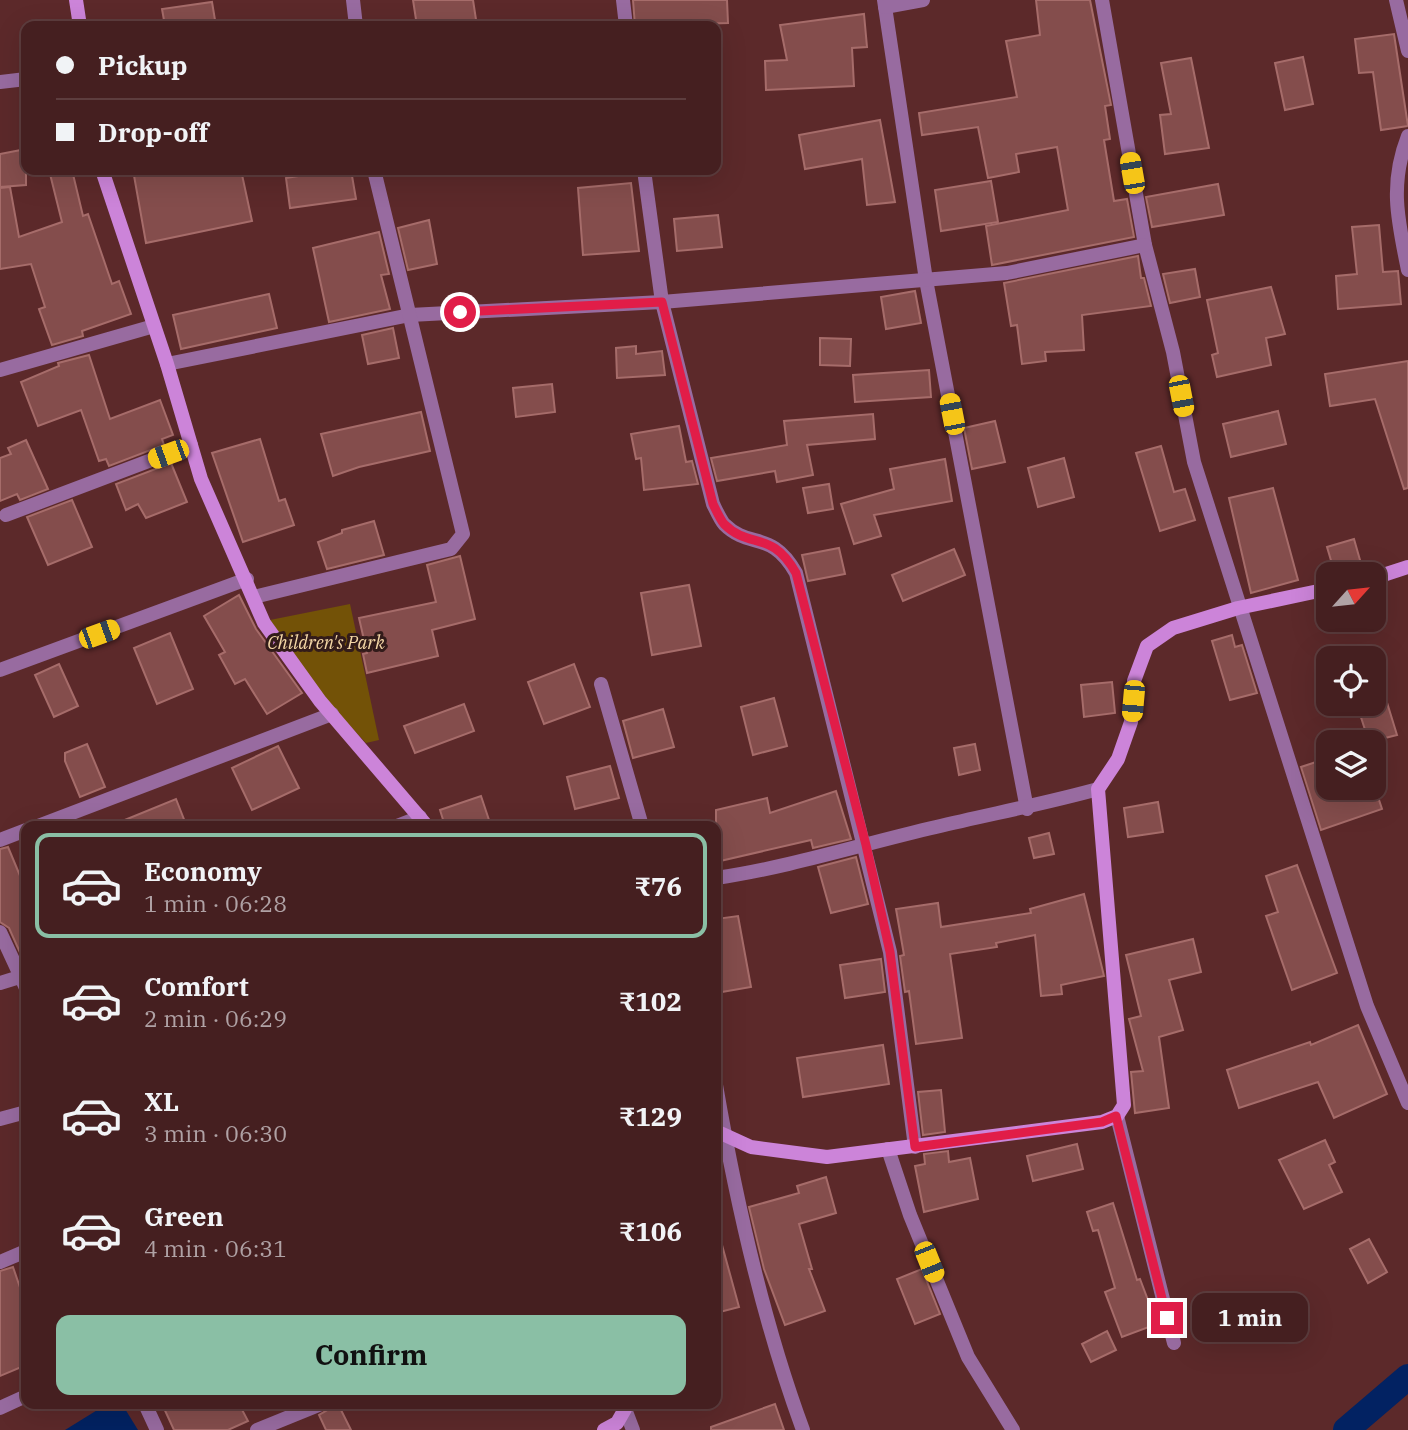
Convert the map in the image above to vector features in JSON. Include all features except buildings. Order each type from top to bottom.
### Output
[{"type":"street","points":[[76,0],[79,21]]},
{"type":"street","points":[[353,0],[355,21]]},
{"type":"street","points":[[623,0],[625,21]]},
{"type":"street","points":[[923,0],[885,3],[926,280],[1027,809]]},
{"type":"street","points":[[1102,0],[1145,245],[1173,352],[1194,463],[1367,1006],[1408,1103]]},
{"type":"street","points":[[1400,3],[1408,51]]},
{"type":"street","points":[[0,82],[21,80]]},
{"type":"street","points":[[1408,136],[1398,161],[1395,192],[1408,270]]},
{"type":"street","points":[[104,175],[167,364],[201,479],[247,579],[264,624],[332,714],[423,821]]},
{"type":"street","points":[[254,597],[451,549],[459,543],[463,534],[375,175]]},
{"type":"street","points":[[646,175],[662,302],[713,504],[724,524],[744,536],[770,543],[786,555],[796,573],[866,845],[890,952],[915,1147]]},
{"type":"street","points":[[167,364],[410,315],[662,302],[1007,273],[1145,245]]},
{"type":"street","points":[[0,370],[154,326]]},
{"type":"street","points":[[6,515],[191,445]]},
{"type":"street","points":[[1386,574],[1408,567]]},
{"type":"street","points":[[0,670],[247,579]]},
{"type":"street","points":[[721,1132],[751,1147],[827,1157],[1102,1122],[1116,1116],[1124,1105],[1098,789],[1118,759],[1131,722],[1135,681],[1147,646],[1173,628],[1238,608],[1316,592]]},
{"type":"street","points":[[601,684],[641,821]]},
{"type":"street","points":[[51,821],[332,714]]},
{"type":"street","points":[[721,877],[764,871],[1027,809],[1098,789]]},
{"type":"street","points":[[0,840],[21,832]]},
{"type":"street","points":[[0,932],[21,972]]},
{"type":"street","points":[[0,983],[21,980]]},
{"type":"street","points":[[0,1119],[21,1113]]},
{"type":"street","points":[[1116,1116],[1174,1343]]},
{"type":"street","points":[[721,1136],[780,1364],[803,1430]]},
{"type":"street","points":[[888,1149],[910,1215],[968,1357],[1013,1430]]},
{"type":"street","points":[[0,1262],[21,1253]]},
{"type":"street","points":[[0,1408],[21,1398]]},
{"type":"street","points":[[148,1409],[158,1430]]},
{"type":"street","points":[[257,1430],[309,1409]]},
{"type":"street","points":[[604,1430],[617,1423],[623,1409]]},
{"type":"street","points":[[625,1409],[633,1430]]},
{"type":"green space","name":"Children's Park","points":[[350,604],[379,740],[366,743],[326,700],[270,620]]},
{"type":"water","points":[[99,1409],[125,1409],[138,1430],[65,1430]]},
{"type":"waterway","points":[[1346,1430],[1408,1377]]},
{"type":"route","points":[[460,312],[662,302],[713,504],[724,524],[744,536],[770,543],[786,555],[796,573],[866,845],[890,952],[915,1147],[1102,1122],[1116,1116],[1167,1318]]}]
